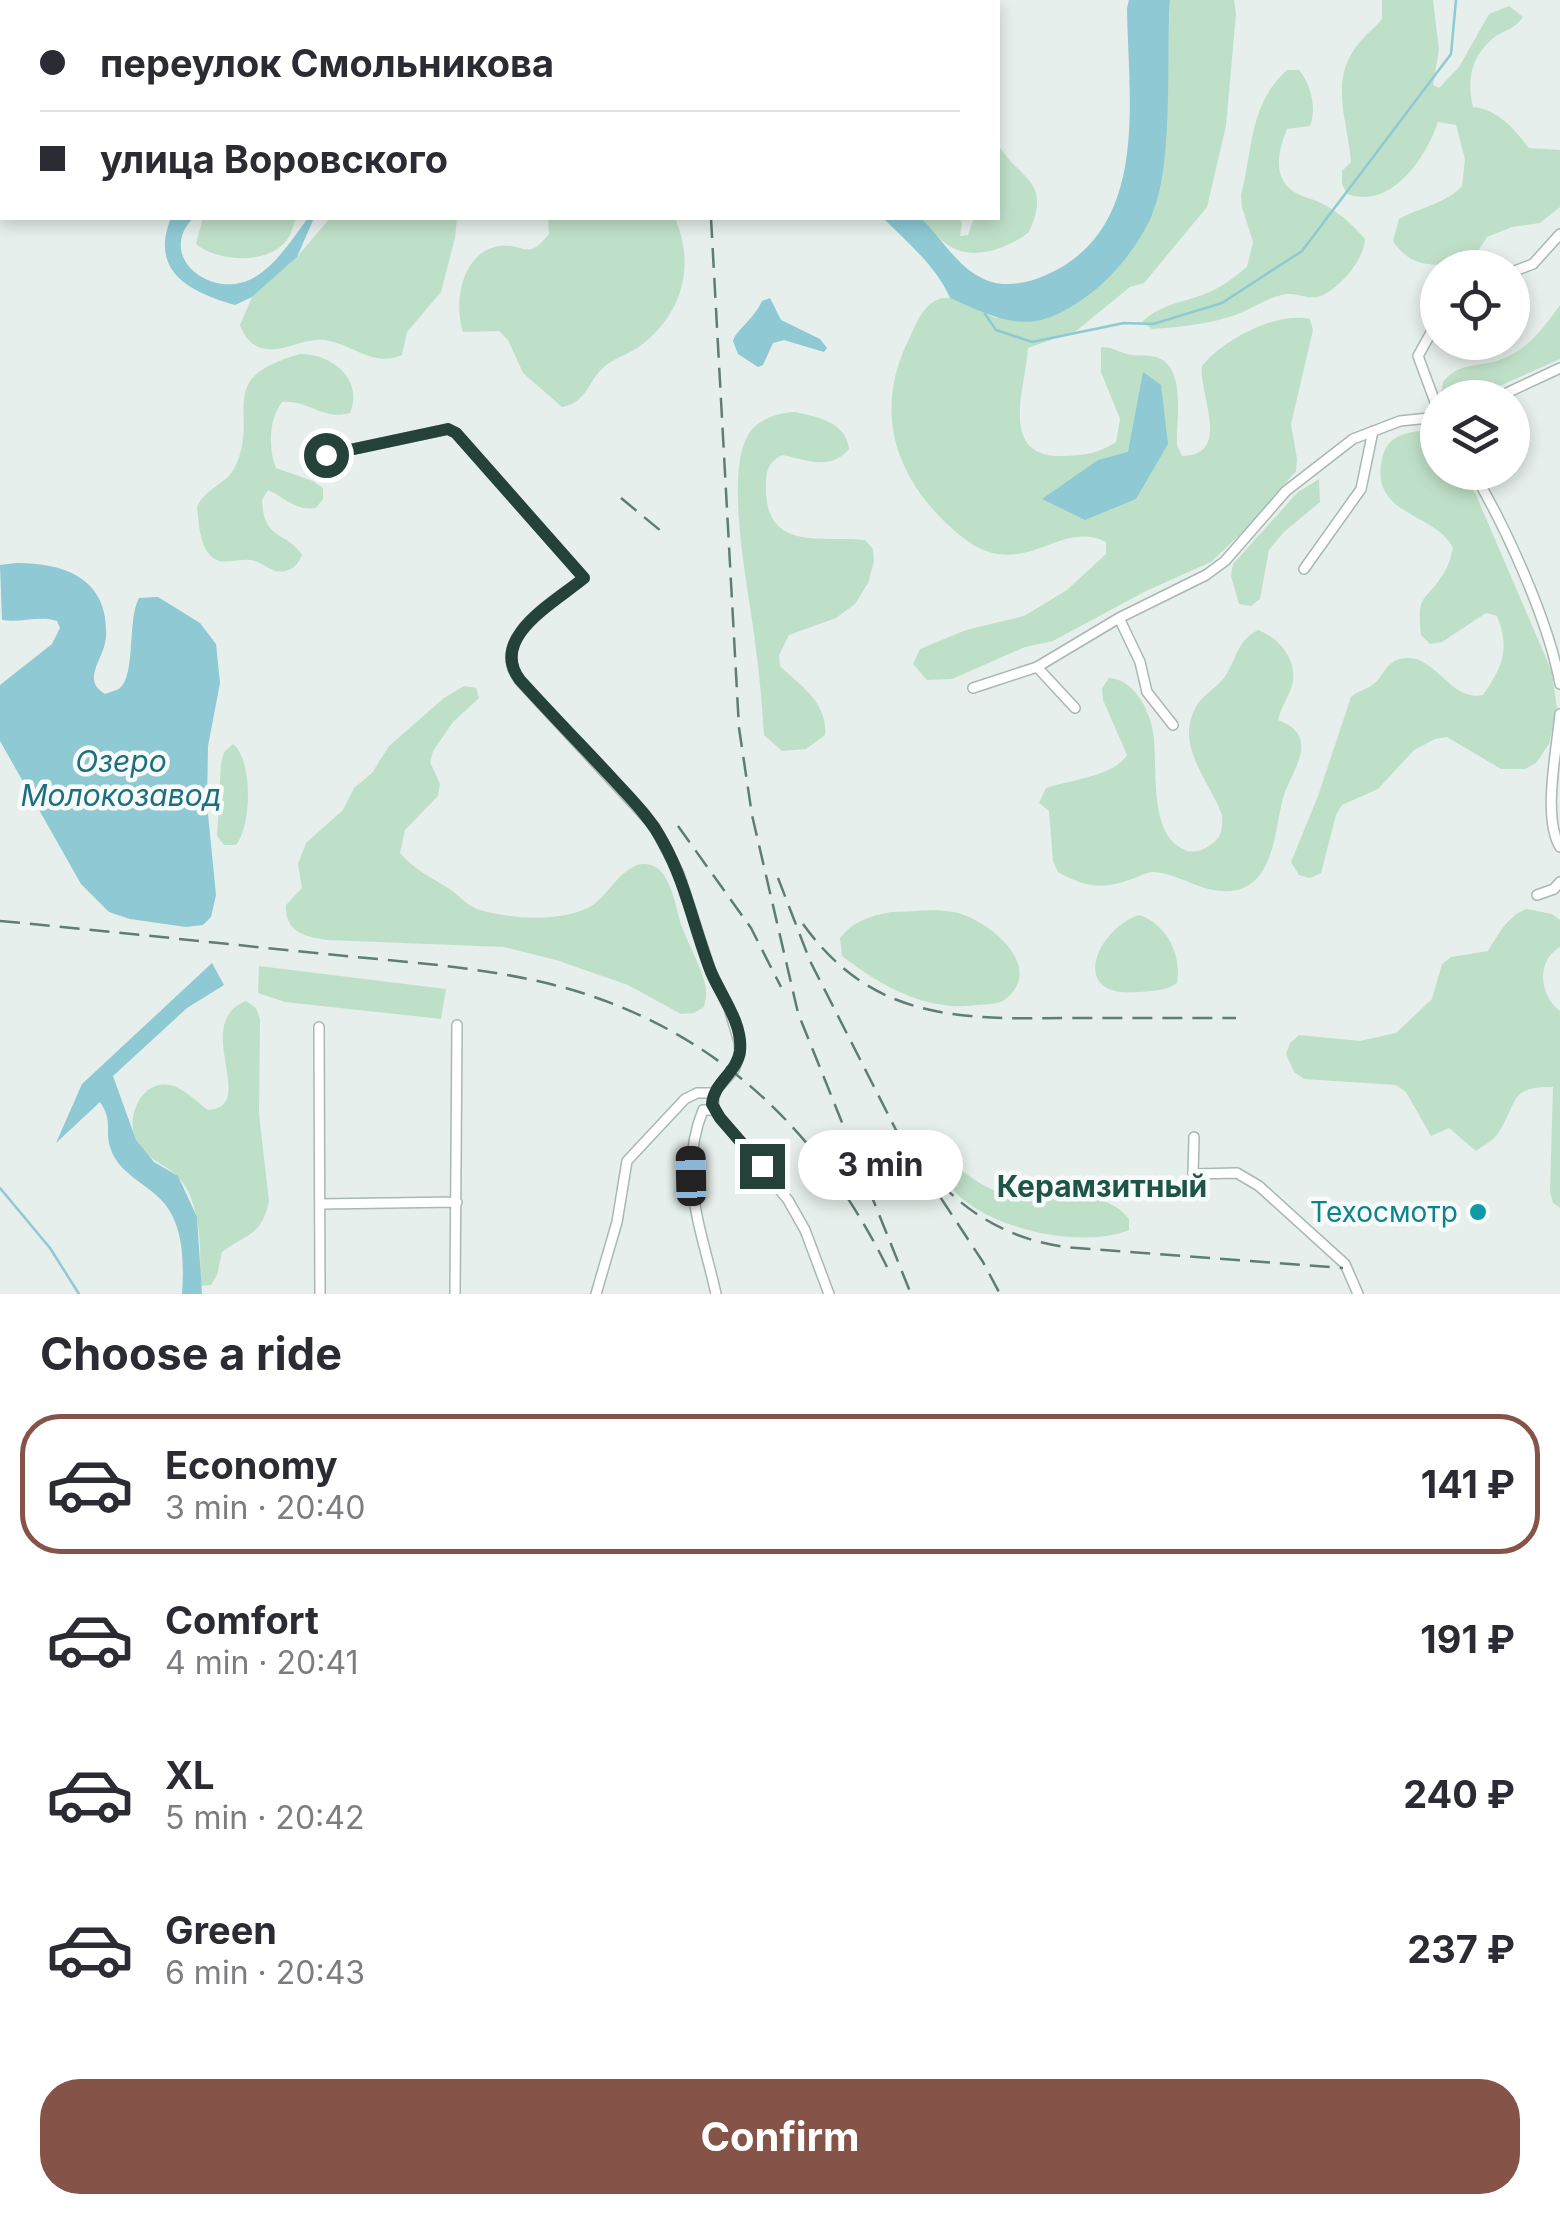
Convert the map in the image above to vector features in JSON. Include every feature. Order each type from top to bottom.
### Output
[{"type":"street","points":[[1530,265],[1560,234]]},
{"type":"street","points":[[1420,352],[1426,380]]},
{"type":"street","points":[[1530,382],[1560,368]]},
{"type":"street","points":[[973,688],[1037,667],[1119,618],[1206,574],[1225,561],[1286,491],[1353,440],[1420,417]]},
{"type":"street","points":[[326,455],[448,429],[456,433],[584,578],[518,634],[510,648],[510,663],[520,680],[654,826],[679,874],[708,963],[740,1042],[734,1070],[713,1093],[714,1110],[788,1200],[829,1294]]},
{"type":"street","points":[[1304,569],[1361,489],[1373,431]]},
{"type":"street","points":[[1484,490],[1517,563],[1560,684]]},
{"type":"street","points":[[1119,618],[1140,662],[1148,692],[1173,725]]},
{"type":"street","points":[[1037,667],[1075,708]]},
{"type":"street","points":[[1560,714],[1552,816],[1560,847]]},
{"type":"street","points":[[1537,895],[1554,889],[1560,882]]},
{"type":"street","points":[[455,1294],[457,1025]]},
{"type":"street","points":[[319,1027],[320,1294]]},
{"type":"street","points":[[596,1294],[617,1222],[628,1160],[685,1099],[697,1093],[713,1093]]},
{"type":"street","points":[[714,1110],[703,1110],[690,1150],[693,1205],[716,1294]]},
{"type":"street","points":[[1194,1137],[1193,1174],[1237,1173],[1258,1186],[1345,1264],[1358,1294]]},
{"type":"street","points":[[320,1204],[456,1202]]},
{"type":"green space","points":[[1170,0],[1234,0],[1226,126],[1207,207],[1144,283],[1130,287],[1076,331],[1028,348],[1021,400],[1022,433],[1029,445],[1042,453],[1062,456],[1090,453],[1116,442],[1120,419],[1101,372],[1101,347],[1105,347],[1166,362],[1176,382],[1177,445],[1182,456],[1197,453],[1206,446],[1210,434],[1202,366],[1223,347],[1252,330],[1282,319],[1310,319],[1313,330],[1291,424],[1296,471],[1249,526],[1211,562],[1146,591],[1053,641],[1025,647],[952,679],[927,680],[913,664],[920,649],[966,630],[1024,616],[1067,590],[1106,554],[1106,542],[1072,538],[1003,555],[984,550],[962,537],[940,517],[907,473],[892,423],[897,369],[916,323],[933,302],[953,299],[996,318],[1133,246],[1153,213],[1165,138]]},
{"type":"green space","points":[[1382,0],[1433,0],[1439,50],[1433,85],[1439,88],[1459,67],[1489,14],[1509,6],[1523,17],[1491,40],[1478,55],[1472,71],[1471,98],[1473,107],[1498,116],[1529,148],[1560,150],[1560,207],[1540,223],[1512,227],[1487,237],[1479,250],[1420,250],[1420,262],[1410,258],[1393,241],[1399,219],[1441,201],[1462,186],[1465,159],[1456,125],[1438,122],[1416,165],[1392,188],[1363,197],[1347,194],[1342,171],[1351,162],[1342,101],[1344,71],[1359,43],[1382,19]]},
{"type":"green space","points":[[1287,70],[1299,70],[1307,82],[1313,112],[1310,126],[1287,129],[1279,156],[1280,174],[1289,188],[1339,214],[1365,239],[1357,263],[1332,290],[1320,296],[1287,294],[1219,320],[1152,329],[1142,322],[1150,315],[1214,290],[1247,267],[1253,242],[1241,195],[1251,145],[1265,98]]},
{"type":"green space","points":[[1000,147],[1035,190],[1037,201],[1029,232],[992,251],[970,253],[951,247],[923,220],[960,220],[960,236],[968,235],[973,220],[1000,220]]},
{"type":"green space","points":[[202,220],[295,220],[279,248],[256,257],[229,257],[196,244]]},
{"type":"green space","points":[[328,220],[457,220],[441,292],[407,332],[402,355],[392,358],[372,357],[325,340],[269,349],[247,339],[240,325],[252,297],[297,257]]},
{"type":"green space","points":[[548,220],[676,220],[684,254],[681,289],[666,320],[639,347],[605,366],[577,401],[562,407],[523,373],[508,340],[499,331],[463,332],[459,307],[464,280],[477,257],[500,246],[530,249],[549,234]]},
{"type":"green space","points":[[1560,305],[1560,359],[1513,380],[1445,380],[1470,366],[1499,360],[1530,360],[1530,341]]},
{"type":"green space","points":[[300,354],[334,364],[353,389],[350,413],[332,414],[282,402],[274,416],[271,443],[276,468],[323,488],[323,499],[316,508],[296,506],[268,490],[262,500],[271,529],[302,555],[293,567],[280,572],[249,560],[219,561],[203,544],[197,507],[235,467],[242,448],[247,387],[256,375],[273,364]]},
{"type":"green space","points":[[795,412],[837,427],[849,449],[826,462],[782,455],[773,461],[766,488],[776,523],[786,532],[800,536],[865,540],[873,549],[874,561],[868,583],[855,604],[836,618],[789,635],[779,655],[780,666],[818,704],[825,724],[825,735],[806,749],[782,751],[764,735],[741,540],[738,480],[741,454],[752,429],[768,418]]},
{"type":"green space","points":[[1420,431],[1420,490],[1473,490],[1476,495],[1552,672],[1557,709],[1549,744],[1536,763],[1525,769],[1501,769],[1447,737],[1414,750],[1378,789],[1342,805],[1321,873],[1310,878],[1299,875],[1291,862],[1351,697],[1375,683],[1395,661],[1412,658],[1432,668],[1460,691],[1483,695],[1502,657],[1503,638],[1497,616],[1486,613],[1442,642],[1430,644],[1421,635],[1421,604],[1446,569],[1453,548],[1444,536],[1393,502],[1380,475],[1390,442]]},
{"type":"green space","points":[[1319,479],[1320,502],[1269,550],[1260,599],[1251,606],[1239,604],[1231,576],[1233,564],[1298,492]]},
{"type":"green space","points":[[1258,630],[1279,643],[1292,664],[1292,686],[1278,720],[1299,735],[1301,745],[1283,798],[1271,852],[1259,876],[1250,885],[1226,891],[1154,872],[1103,886],[1085,884],[1058,872],[1053,861],[1049,811],[1039,803],[1046,788],[1102,773],[1127,755],[1103,700],[1102,688],[1109,678],[1131,688],[1146,710],[1152,727],[1156,794],[1164,829],[1172,841],[1192,852],[1216,840],[1222,815],[1191,749],[1190,721],[1199,702],[1224,678],[1242,643]]},
{"type":"green space","points":[[464,686],[476,688],[479,698],[453,722],[433,751],[430,762],[440,784],[438,796],[405,830],[400,853],[475,908],[522,917],[553,917],[581,911],[599,900],[631,868],[646,864],[655,867],[667,880],[703,977],[704,1007],[681,1014],[628,985],[504,947],[327,940],[303,934],[288,921],[286,905],[302,888],[298,864],[306,843],[343,810],[354,788],[372,773],[389,746],[444,698]]},
{"type":"green space","points":[[233,744],[244,764],[247,808],[236,845],[224,845],[217,836],[221,763],[224,752]]},
{"type":"green space","points":[[1527,909],[1552,914],[1560,920],[1560,947],[1547,961],[1543,978],[1548,996],[1560,1011],[1560,1208],[1553,1203],[1550,1192],[1553,1087],[1520,1094],[1496,1136],[1476,1151],[1449,1128],[1431,1136],[1406,1092],[1396,1085],[1304,1079],[1294,1072],[1286,1054],[1299,1035],[1360,1041],[1396,1033],[1432,999],[1442,964],[1451,957],[1488,951],[1509,921]]},
{"type":"green space","points":[[946,911],[980,923],[1007,944],[1020,971],[1017,985],[997,1003],[958,1006],[940,1005],[888,987],[842,956],[840,938],[862,920],[891,912]]},
{"type":"green space","points":[[1139,915],[1165,933],[1175,952],[1177,983],[1154,991],[1115,991],[1102,984],[1096,973],[1096,960],[1112,933]]},
{"type":"green space","points":[[259,966],[446,989],[441,1019],[285,1002],[258,993]]},
{"type":"green space","points":[[246,1001],[256,1008],[260,1019],[259,1114],[269,1201],[257,1228],[222,1252],[211,1285],[199,1286],[200,1243],[191,1198],[176,1175],[139,1146],[133,1131],[134,1111],[144,1094],[159,1085],[179,1089],[208,1110],[222,1105],[228,1095],[224,1027],[230,1012]]},
{"type":"green space","points":[[950,1161],[995,1191],[1103,1201],[1129,1219],[1129,1230],[1080,1237],[1020,1228],[967,1203],[949,1185],[939,1164]]},
{"type":"water","points":[[1129,0],[1170,0],[1164,168],[1152,215],[1141,236],[1100,286],[1054,316],[1038,321],[1006,320],[950,298],[929,265],[885,220],[923,220],[963,265],[996,283],[1022,283],[1038,278],[1080,254],[1103,227],[1118,195],[1126,159],[1130,82]]},
{"type":"water","points":[[170,220],[192,220],[183,233],[181,248],[185,261],[207,280],[239,283],[263,272],[306,220],[313,220],[297,257],[252,297],[235,305],[203,294],[178,277],[165,253]]},
{"type":"water","points":[[770,298],[781,320],[820,339],[827,348],[824,352],[784,340],[773,343],[763,365],[758,367],[738,354],[735,337],[762,301]]},
{"type":"water","points":[[1143,372],[1161,385],[1168,444],[1136,499],[1085,520],[1042,499],[1098,460],[1128,452]]},
{"type":"water","name":"Озеро Молокозавод","points":[[0,565],[52,566],[81,578],[92,588],[105,617],[106,637],[94,678],[105,694],[119,689],[125,681],[139,598],[158,597],[200,623],[216,644],[220,683],[208,746],[207,804],[216,895],[211,917],[203,925],[186,927],[109,912],[81,884],[0,741],[0,685],[52,644],[60,628],[51,619],[2,620]]},
{"type":"water","points":[[212,963],[224,985],[187,1008],[113,1076],[136,1140],[154,1162],[178,1176],[197,1217],[202,1294],[182,1294],[182,1258],[176,1223],[164,1203],[126,1172],[114,1156],[100,1102],[56,1143],[82,1084]]},
{"type":"waterway","points":[[985,314],[996,330],[1032,342],[1124,323],[1153,324],[1222,303],[1302,251],[1451,54],[1456,0]]},
{"type":"waterway","points":[[0,1188],[50,1248],[79,1294]]},
{"type":"railway","points":[[711,220],[739,728],[752,815],[798,1013],[911,1294]]},
{"type":"railway","points":[[621,498],[667,536]]},
{"type":"railway","points":[[678,826],[751,928],[781,987]]},
{"type":"railway","points":[[778,878],[810,961],[896,1130],[1000,1294]]},
{"type":"railway","points":[[0,921],[452,967],[528,979],[588,995],[644,1017],[695,1045],[742,1079],[784,1118],[823,1163],[887,1267]]},
{"type":"railway","points":[[803,924],[831,957],[860,981],[891,998],[924,1008],[995,1018],[1236,1018]]},
{"type":"railway","points":[[939,1182],[985,1219],[1019,1236],[1057,1246],[1343,1268]]},
{"type":"place","name":"Техосмотр","points":[[1478,1212]]},
{"type":"district","name":"Керамзитный","points":[[1102,1187]]},
{"type":"route","points":[[326,455],[448,429],[456,433],[584,578],[518,634],[510,648],[512,670],[639,808],[663,841],[679,874],[740,1042],[734,1070],[717,1087],[712,1104],[762,1166]]}]
